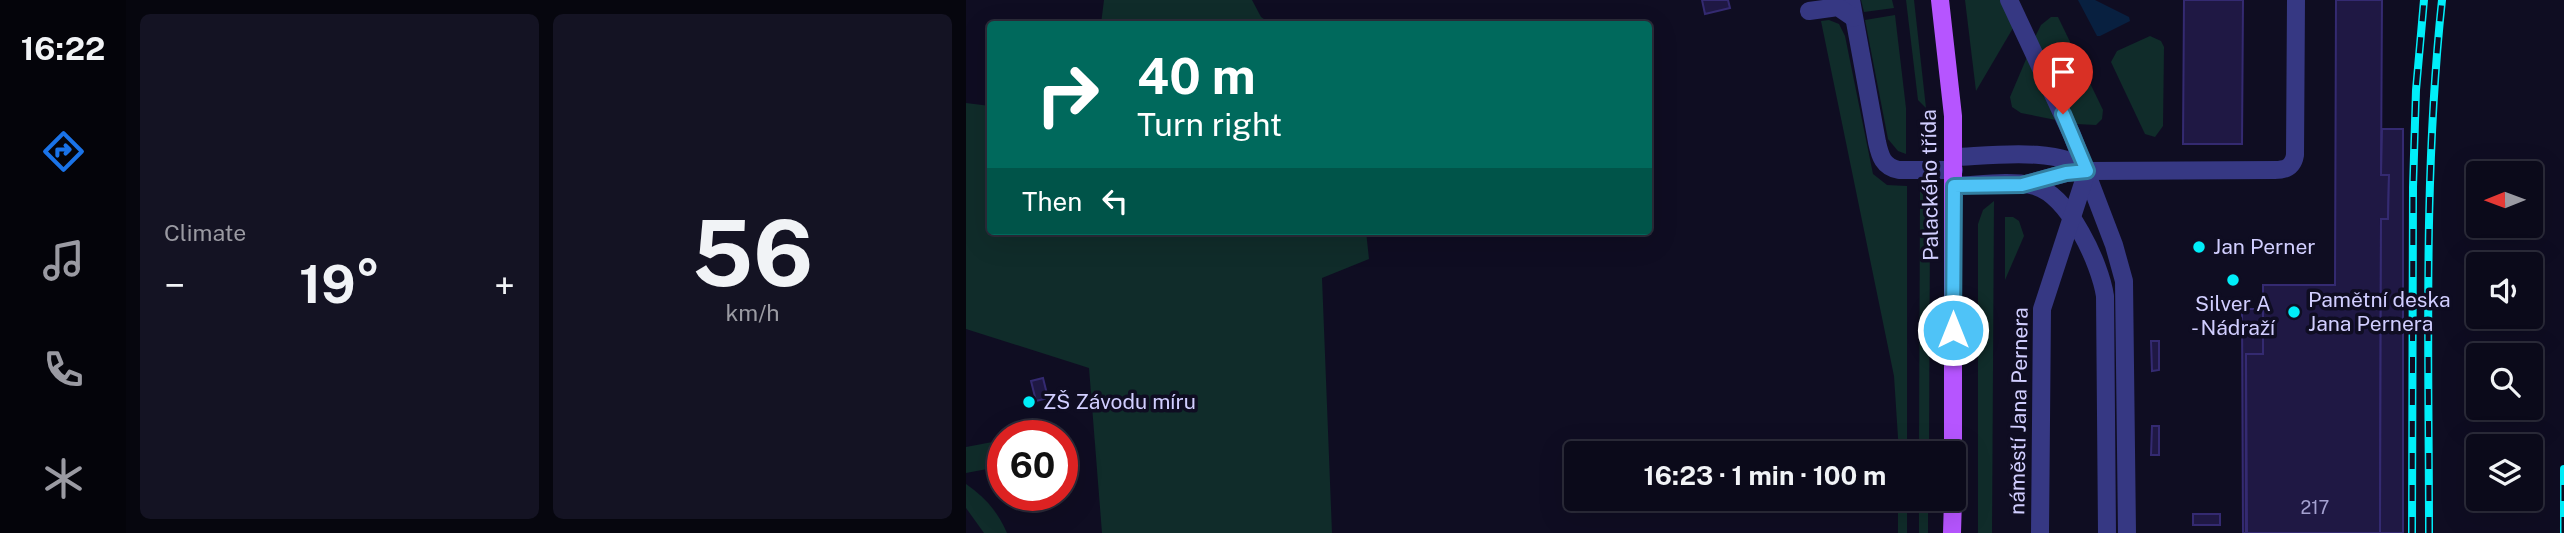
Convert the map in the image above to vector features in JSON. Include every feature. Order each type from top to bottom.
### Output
[{"type":"main road","name":"Palackého třída","points":[[1940,0],[1949,69],[1954,171],[1953,441]]},
{"type":"main road","points":[[1952,533],[1953,511]]},
{"type":"lane","points":[[1851,0],[1877,142],[1884,162],[1891,168],[1954,171],[2047,157],[2068,160],[2087,171]]},
{"type":"lane","points":[[2009,0],[2087,171],[2114,245],[2126,291],[2127,533]]},
{"type":"lane","points":[[2022,185],[2066,173],[2087,171],[2288,168],[2294,160],[2295,148],[2296,0]]},
{"type":"lane","points":[[1810,10],[1839,7],[1854,18]]},
{"type":"lane","points":[[1954,171],[2037,187],[2049,193],[2071,218],[2096,258],[2105,296],[2107,533]]},
{"type":"lane","name":"náměstí Jana Pernera","points":[[2040,533],[2042,309],[2087,171]]},
{"type":"green space","points":[[1104,0],[1252,0],[1261,17],[1267,21],[1101,21]]},
{"type":"green space","points":[[1861,0],[1892,0],[1894,8],[1864,12]]},
{"type":"green space","points":[[1906,0],[1914,0],[1926,108],[1918,100]]},
{"type":"green space","points":[[1965,0],[2000,0],[2013,28],[1976,91]]},
{"type":"green space","points":[[1895,15],[1906,108],[1906,154],[1898,151],[1888,139],[1865,20]]},
{"type":"green space","points":[[2051,17],[2058,17],[2103,110],[2102,119],[2096,125],[2076,124],[2035,37],[2041,25]]},
{"type":"green space","points":[[1829,20],[1839,24],[1845,36],[1873,174],[1887,185],[1907,186],[1907,441],[1898,441],[1894,376],[1821,21]]},
{"type":"green space","points":[[2150,36],[2161,41],[2164,47],[2163,126],[2155,137],[2145,134],[2111,62],[2117,51]]},
{"type":"green space","points":[[2027,57],[2056,120],[2021,113],[2012,107],[2010,97]]},
{"type":"green space","points":[[966,103],[987,106],[987,235],[1366,235],[1369,259],[1322,278],[1332,533],[1102,533],[1089,368],[966,329]]},
{"type":"green space","points":[[1920,191],[1930,210],[1929,441],[1919,441]]},
{"type":"green space","points":[[1994,201],[1992,533],[1978,533],[1978,224],[1983,210]]},
{"type":"green space","points":[[2005,217],[2013,217],[2019,221],[2024,236],[2005,280]]},
{"type":"green space","points":[[987,443],[987,469],[966,473],[966,447]]},
{"type":"green space","points":[[966,484],[987,502],[987,511],[994,511],[1007,533],[984,533],[966,508]]},
{"type":"green space","points":[[1898,511],[1907,511],[1907,533],[1898,533]]},
{"type":"green space","points":[[1919,511],[1928,511],[1928,533],[1919,533]]},
{"type":"water","points":[[2078,0],[2095,0],[2129,17],[2130,21],[2097,36]]},
{"type":"building","points":[[1702,0],[1728,0],[1730,8],[1705,14]]},
{"type":"building","points":[[2184,0],[2243,0],[2242,144],[2183,144]]},
{"type":"building","points":[[2336,0],[2382,0],[2381,175],[2389,175],[2388,219],[2381,219],[2380,533],[2247,533],[2246,354],[2263,354],[2263,285],[2335,285]]},
{"type":"building","points":[[2382,129],[2403,129],[2403,533],[2380,533],[2381,219],[2388,219],[2389,175],[2381,175]]},
{"type":"building","points":[[2242,309],[2263,309],[2263,354],[2246,354],[2246,533],[2243,533]]},
{"type":"building","points":[[2151,341],[2159,341],[2159,370],[2152,371]]},
{"type":"building","points":[[1043,378],[1048,398],[1036,401],[1031,381]]},
{"type":"building","points":[[2152,426],[2159,426],[2159,455],[2151,455]]},
{"type":"building","points":[[2193,514],[2220,514],[2220,525],[2193,525]]},
{"type":"railway","points":[[2412,533],[2413,187],[2416,90],[2424,0]]},
{"type":"railway","points":[[2429,533],[2430,199],[2442,0]]},
{"type":"railway","points":[[2564,469],[2564,533]]},
{"type":"place","name":"Jan Perner","points":[[2199,247]]},
{"type":"place","name":"Silver A - Nádraží","points":[[2233,280]]},
{"type":"place","name":"Pamětní deska Jana Pernera","points":[[2294,312]]},
{"type":"place","name":"ZŠ Závodu míru","points":[[1029,402]]},
{"type":"route","points":[[1953,330],[1954,186],[2022,185],[2066,173],[2087,171],[2063,114]]}]
